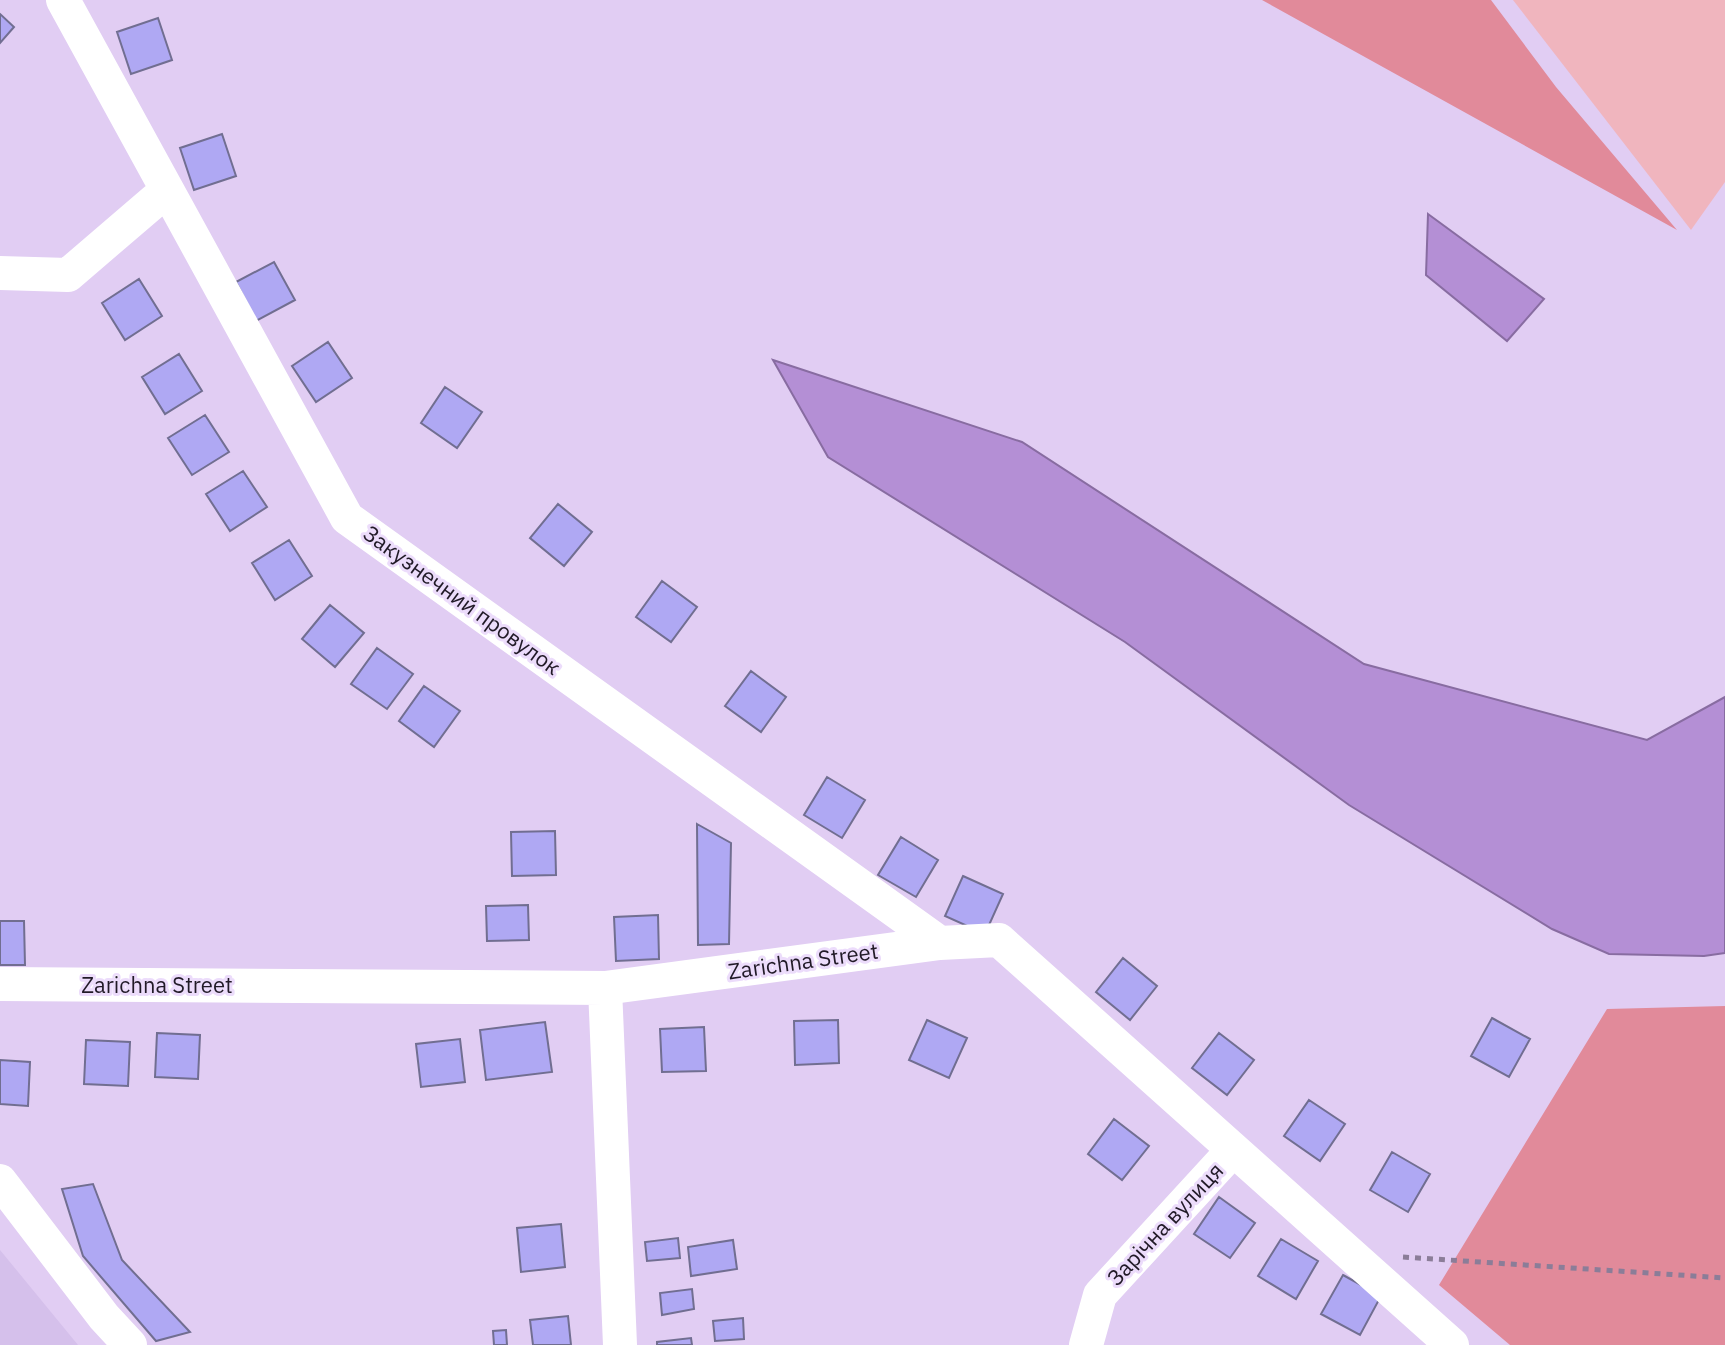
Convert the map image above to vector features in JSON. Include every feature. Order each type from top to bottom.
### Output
[{"type":"street","name":"Закузнечний провулок","points":[[63,0],[347,518],[940,943]]},
{"type":"street","points":[[0,273],[68,275],[166,191]]},
{"type":"street","name":"Zarichna Street","points":[[0,984],[605,988],[940,943],[999,940],[1452,1345]]},
{"type":"street","points":[[605,988],[620,1345]]},
{"type":"street","name":"Зарічна вулиця","points":[[1086,1345],[1100,1295],[1233,1150]]},
{"type":"street","points":[[0,1181],[104,1317],[130,1345]]},
{"type":"path","points":[[1350,1253],[1725,1278]]},
{"type":"shaded area","points":[[1262,0],[1491,0],[1556,87],[1677,230]]},
{"type":"shaded area","points":[[1513,0],[1725,0],[1725,182],[1691,230]]},
{"type":"shaded area","points":[[1428,214],[1544,299],[1507,341],[1426,275]]},
{"type":"shaded area","points":[[773,360],[1022,442],[1364,664],[1647,740],[1725,697],[1725,953],[1704,956],[1609,954],[1552,929],[1349,805],[1125,642],[828,457]]},
{"type":"shaded area","points":[[1725,1006],[1725,1345],[1510,1345],[1439,1285],[1607,1009]]},
{"type":"shaded area","points":[[0,1250],[78,1345],[0,1345]]},
{"type":"building","points":[[0,14],[14,27],[0,43]]},
{"type":"building","points":[[158,18],[172,60],[131,74],[117,32]]},
{"type":"building","points":[[222,134],[236,176],[194,190],[180,148]]},
{"type":"building","points":[[274,262],[295,300],[256,321],[236,282]]},
{"type":"building","points":[[139,279],[162,316],[125,340],[102,303]]},
{"type":"building","points":[[328,342],[352,378],[316,402],[292,366]]},
{"type":"building","points":[[179,354],[202,391],[165,414],[142,377]]},
{"type":"building","points":[[445,387],[482,412],[457,448],[421,423]]},
{"type":"building","points":[[205,415],[229,452],[192,475],[168,438]]},
{"type":"building","points":[[243,471],[267,507],[230,531],[206,494]]},
{"type":"building","points":[[558,504],[592,532],[564,566],[530,538]]},
{"type":"building","points":[[289,540],[312,576],[275,600],[252,563]]},
{"type":"building","points":[[662,581],[697,607],[671,642],[636,617]]},
{"type":"building","points":[[330,605],[364,633],[335,667],[302,639]]},
{"type":"building","points":[[377,648],[413,674],[387,709],[351,684]]},
{"type":"building","points":[[751,671],[786,697],[761,732],[725,706]]},
{"type":"building","points":[[424,686],[460,711],[434,747],[399,721]]},
{"type":"building","points":[[827,777],[865,800],[842,838],[804,815]]},
{"type":"building","points":[[697,824],[731,843],[729,944],[698,945]]},
{"type":"building","points":[[555,831],[556,875],[512,876],[511,832]]},
{"type":"building","points":[[901,837],[938,860],[916,897],[878,875]]},
{"type":"building","points":[[963,876],[1003,894],[985,934],[945,916]]},
{"type":"building","points":[[528,905],[529,940],[487,941],[486,906]]},
{"type":"building","points":[[658,915],[659,959],[616,961],[614,917]]},
{"type":"building","points":[[0,921],[24,921],[25,965],[0,965]]},
{"type":"building","points":[[1123,958],[1157,986],[1130,1020],[1096,992]]},
{"type":"building","points":[[1492,1018],[1530,1039],[1509,1077],[1471,1056]]},
{"type":"building","points":[[838,1020],[839,1063],[795,1065],[794,1021]]},
{"type":"building","points":[[927,1020],[967,1038],[949,1078],[909,1060]]},
{"type":"building","points":[[545,1022],[552,1072],[486,1080],[480,1030]]},
{"type":"building","points":[[704,1027],[706,1071],[662,1072],[660,1029]]},
{"type":"building","points":[[157,1033],[200,1035],[198,1079],[155,1077]]},
{"type":"building","points":[[1219,1033],[1254,1060],[1227,1095],[1192,1068]]},
{"type":"building","points":[[460,1039],[465,1082],[421,1087],[416,1044]]},
{"type":"building","points":[[86,1040],[130,1042],[128,1086],[84,1084]]},
{"type":"building","points":[[0,1060],[30,1062],[28,1106],[0,1104]]},
{"type":"building","points":[[1309,1100],[1345,1124],[1320,1161],[1284,1136]]},
{"type":"building","points":[[1114,1119],[1149,1146],[1122,1180],[1088,1154]]},
{"type":"building","points":[[1392,1152],[1430,1174],[1408,1212],[1370,1190]]},
{"type":"building","points":[[93,1184],[122,1260],[190,1332],[156,1341],[83,1256],[62,1189]]},
{"type":"building","points":[[1219,1197],[1255,1223],[1230,1258],[1194,1234]]},
{"type":"building","points":[[561,1224],[565,1267],[521,1272],[517,1228]]},
{"type":"building","points":[[678,1238],[680,1258],[647,1261],[645,1242]]},
{"type":"building","points":[[1281,1239],[1318,1261],[1296,1299],[1258,1276]]},
{"type":"building","points":[[733,1240],[737,1269],[691,1276],[688,1247]]},
{"type":"building","points":[[1343,1275],[1381,1296],[1360,1335],[1321,1314]]},
{"type":"building","points":[[692,1289],[694,1309],[662,1315],[660,1293]]},
{"type":"building","points":[[568,1316],[571,1345],[533,1345],[530,1320]]},
{"type":"building","points":[[743,1318],[744,1339],[715,1341],[713,1321]]},
{"type":"building","points":[[506,1330],[507,1345],[494,1345],[493,1331]]},
{"type":"building","points":[[691,1338],[692,1345],[657,1345],[657,1342]]}]
